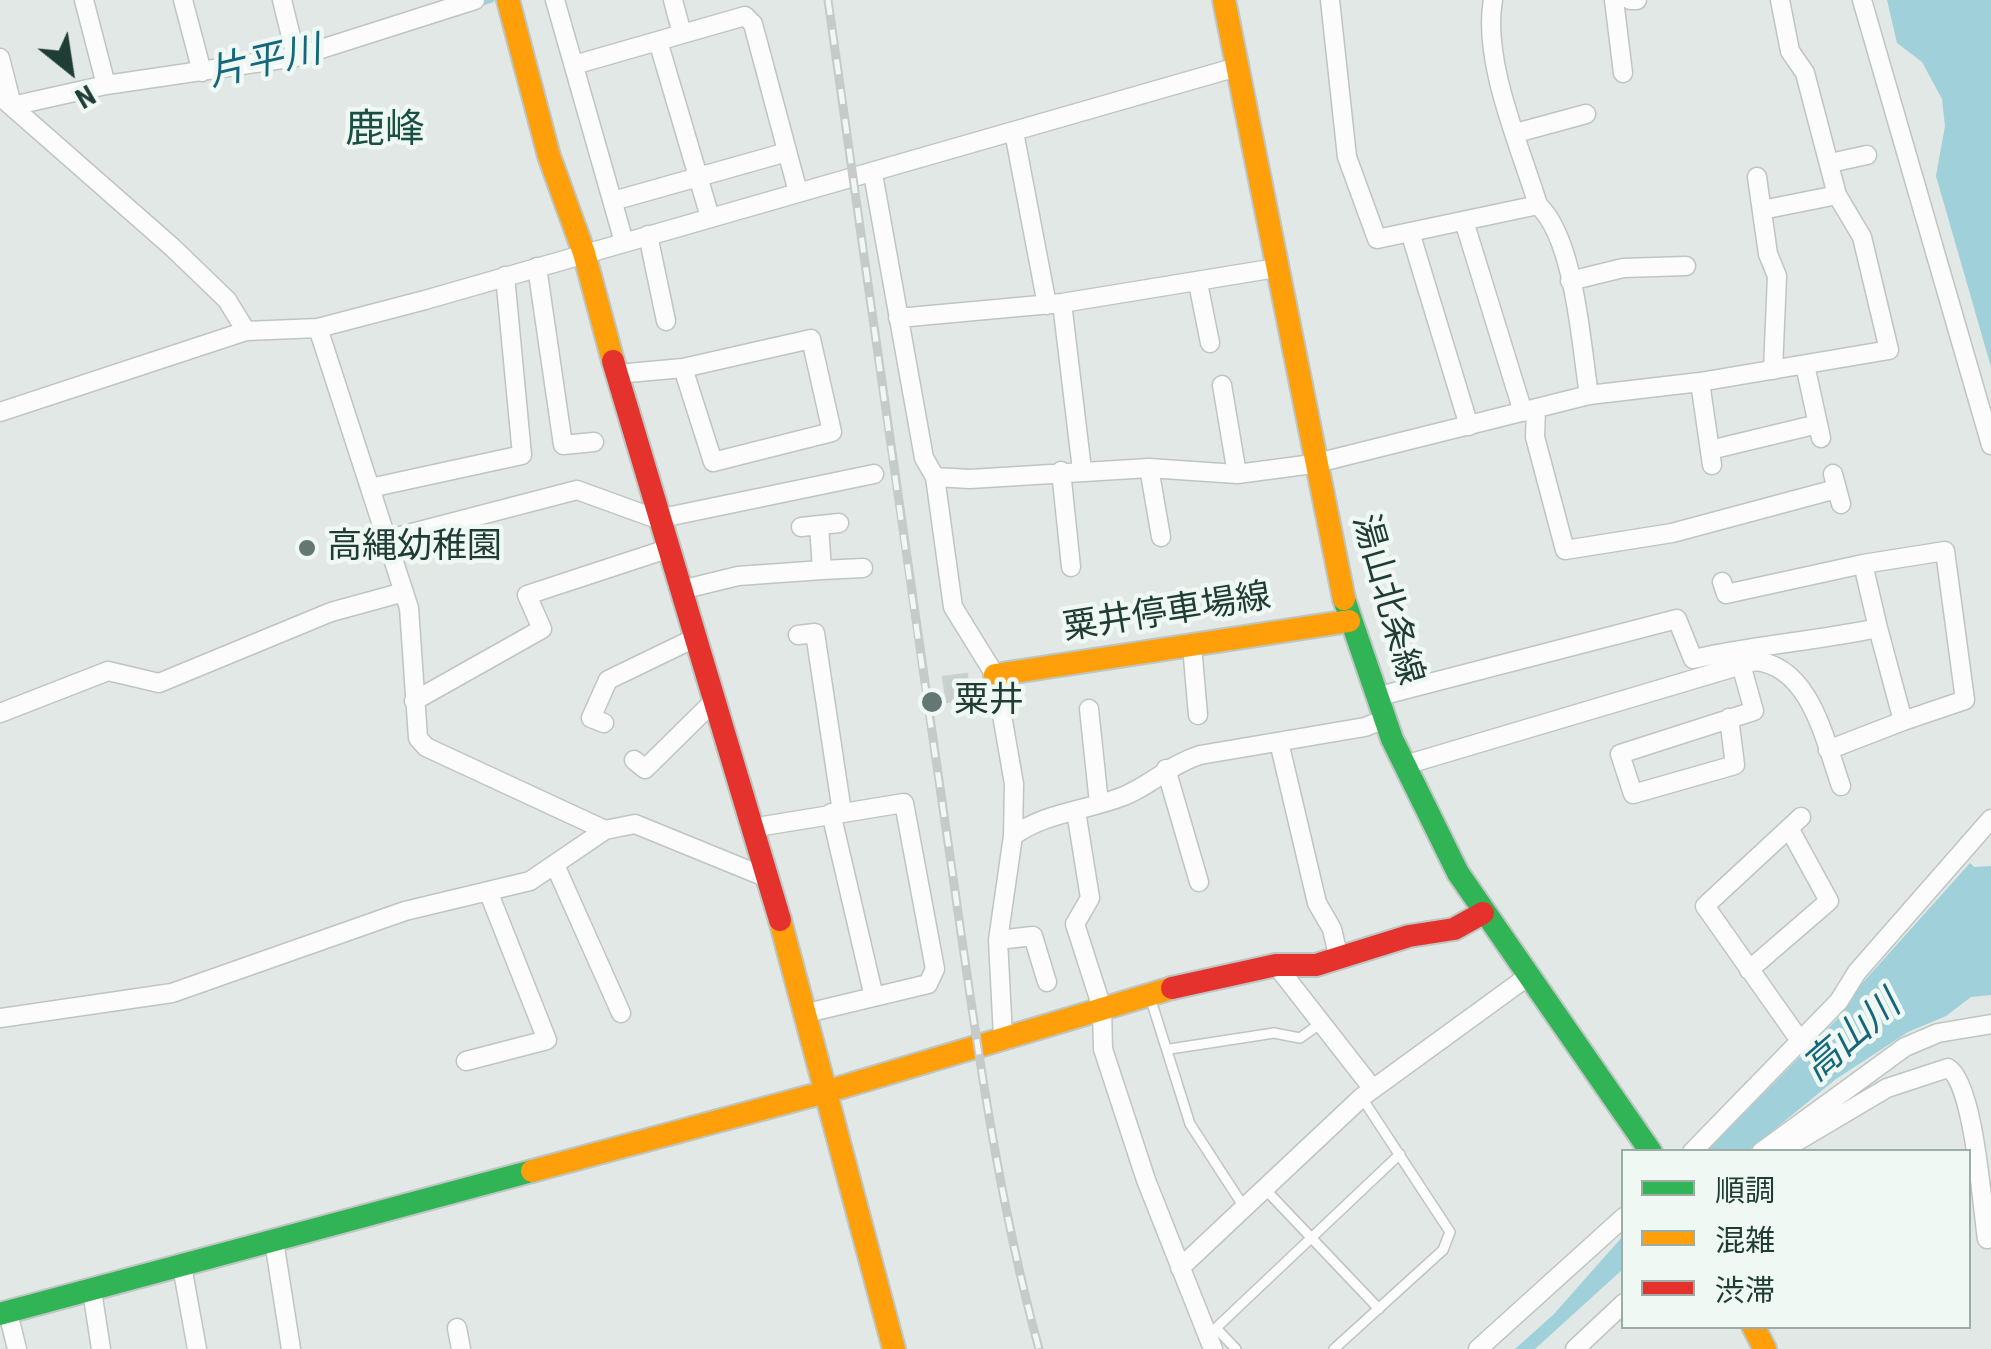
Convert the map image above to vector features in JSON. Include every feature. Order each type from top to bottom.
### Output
[{"type":"street","points":[[84,0],[106,85]]},
{"type":"street","points":[[183,0],[202,72]]},
{"type":"street","points":[[282,0],[296,58]]},
{"type":"street","points":[[6,101],[296,58],[475,0]]},
{"type":"street","points":[[508,0],[550,156],[584,253],[666,549],[697,637],[807,1012],[894,1349]]},
{"type":"street","points":[[556,0],[624,242]]},
{"type":"street","points":[[673,0],[682,34]]},
{"type":"street","name":"湯山北条線","points":[[1224,0],[1314,464],[1349,621],[1376,697],[1405,765],[1483,913],[1649,1149]]},
{"type":"street","points":[[1330,0],[1347,157],[1376,240],[1538,205]]},
{"type":"street","points":[[1493,0],[1490,35],[1538,205],[1550,216],[1570,282],[1589,394]]},
{"type":"street","points":[[1614,0],[1623,73]]},
{"type":"street","points":[[935,477],[970,479],[1149,468],[1238,474],[1314,464],[1589,394],[1700,382],[1890,350],[1862,237],[1837,195],[1805,73],[1790,50],[1780,0]]},
{"type":"street","points":[[1862,0],[1991,445]]},
{"type":"street","points":[[574,65],[682,34],[743,8],[753,24],[798,192]]},
{"type":"street","points":[[658,41],[710,217]]},
{"type":"street","points":[[0,58],[6,101],[172,247],[227,300],[246,331]]},
{"type":"street","points":[[0,412],[246,331],[318,328],[872,174],[1237,67]]},
{"type":"street","points":[[1516,133],[1586,114]]},
{"type":"street","points":[[1014,132],[1054,304],[1082,470]]},
{"type":"street","points":[[613,202],[787,152]]},
{"type":"street","points":[[1830,163],[1867,155]]},
{"type":"street","points":[[872,174],[924,458],[935,477],[952,607],[996,674],[1014,784],[1013,836],[998,940],[1003,1037]]},
{"type":"street","points":[[1756,177],[1777,276],[1773,370]]},
{"type":"street","points":[[1762,210],[1837,195]]},
{"type":"street","points":[[1464,221],[1530,410],[1566,550],[1672,533],[1837,489]]},
{"type":"street","points":[[1410,232],[1469,426]]},
{"type":"street","points":[[648,235],[666,321]]},
{"type":"street","points":[[1570,282],[1623,268],[1686,266]]},
{"type":"street","points":[[537,267],[563,444],[594,442]]},
{"type":"street","points":[[898,318],[1054,304],[1276,268]]},
{"type":"street","points":[[370,488],[522,455],[506,276]]},
{"type":"street","points":[[1198,282],[1210,342]]},
{"type":"street","points":[[318,328],[404,592],[418,738],[426,747],[606,830]]},
{"type":"street","points":[[616,374],[683,368],[810,339],[832,432],[713,462],[683,368]]},
{"type":"street","points":[[1700,382],[1711,458],[1820,431],[1805,365]]},
{"type":"street","points":[[1222,386],[1238,474]]},
{"type":"street","points":[[1149,468],[1161,537]]},
{"type":"street","points":[[1061,472],[1071,567]]},
{"type":"street","points":[[386,540],[577,490],[658,519],[874,474]]},
{"type":"street","points":[[822,570],[810,526],[839,522]]},
{"type":"street","points":[[414,701],[542,629],[527,596],[666,549]]},
{"type":"street","points":[[1722,582],[1726,594],[1863,564],[1945,551],[1965,700],[1828,750]]},
{"type":"street","points":[[1863,564],[1903,721]]},
{"type":"street","points":[[681,590],[738,576],[862,568]]},
{"type":"street","points":[[0,713],[108,671],[159,682],[331,612],[404,592]]},
{"type":"street","points":[[1376,697],[1677,619],[1693,659],[1739,656],[1772,662],[1784,670],[1807,698],[1841,786]]},
{"type":"street","name":"粟井停車場線","points":[[996,674],[1349,621]]},
{"type":"street","points":[[1405,765],[1739,656],[1878,628]]},
{"type":"street","points":[[798,635],[815,632],[837,812],[874,997]]},
{"type":"street","points":[[604,724],[591,718],[608,680],[697,637]]},
{"type":"street","points":[[1192,646],[1198,715]]},
{"type":"street","points":[[1729,718],[1736,765],[1633,794],[1620,754],[1729,718],[1754,710],[1739,656]]},
{"type":"street","points":[[634,760],[645,769],[715,700]]},
{"type":"street","points":[[1089,709],[1100,803]]},
{"type":"street","points":[[1013,836],[1034,821],[1124,796],[1166,769],[1200,755],[1365,728],[1385,720]]},
{"type":"street","points":[[1279,742],[1317,903],[1332,929],[1339,958]]},
{"type":"street","points":[[1166,769],[1199,882]]},
{"type":"street","points":[[751,828],[904,803],[935,969],[928,984],[807,1012]]},
{"type":"street","points":[[1076,811],[1090,898],[1075,924],[1102,1008],[1104,1049],[1146,1180],[1212,1349]]},
{"type":"street","points":[[1695,1149],[1801,1042],[1991,819]]},
{"type":"street","points":[[1750,970],[1829,902],[1796,823],[1704,906],[1801,1042]]},
{"type":"street","points":[[0,1018],[172,993],[405,911],[530,881],[606,830],[635,824],[765,877]]},
{"type":"street","points":[[555,864],[621,1014]]},
{"type":"street","points":[[466,1061],[546,1040],[488,892]]},
{"type":"street","points":[[18,1349],[4,1314],[829,1091],[1148,993],[1276,965],[1316,965],[1409,936],[1454,929],[1483,913]]},
{"type":"street","points":[[998,940],[1032,936],[1047,982]]},
{"type":"street","points":[[1276,965],[1321,1022],[1368,1093]]},
{"type":"street","points":[[1180,1268],[1368,1093],[1527,977]]},
{"type":"street","points":[[1765,1149],[1905,1047],[1938,1032],[1991,1024]]},
{"type":"street","points":[[1784,1149],[1871,1096],[1948,1068],[1956,1073],[1966,1098],[1987,1239]]},
{"type":"street","points":[[1478,1349],[1621,1219]]},
{"type":"street","points":[[274,1241],[291,1349]]},
{"type":"street","points":[[182,1266],[197,1349]]},
{"type":"street","points":[[92,1291],[101,1349]]},
{"type":"street","points":[[1574,1349],[1621,1306]]},
{"type":"street","points":[[456,1328],[461,1349]]},
{"type":"lane","points":[[1148,993],[1170,1050],[1190,1124],[1244,1207]]},
{"type":"lane","points":[[1170,1050],[1274,1033],[1300,1038],[1321,1022]]},
{"type":"lane","points":[[1334,1349],[1442,1250],[1450,1232],[1400,1154],[1368,1093]]},
{"type":"lane","points":[[1236,1349],[1216,1328],[1400,1154]]},
{"type":"lane","points":[[1264,1188],[1379,1308]]},
{"type":"water","points":[[1887,0],[1991,0],[1991,367],[1936,176],[1945,126],[1942,99],[1922,62],[1897,43]]},
{"type":"water","name":"高山川","points":[[1970,863],[1974,867],[1991,866],[1991,995],[1971,997],[1946,1016],[1908,1032],[1836,1079],[1750,1149],[1709,1149],[1844,1012],[1857,989]]},
{"type":"water","points":[[1621,1238],[1621,1271],[1535,1349],[1515,1349],[1554,1314]]},
{"type":"building","points":[[967,674],[967,699],[947,702],[943,677]]},
{"type":"waterway","name":"片平川","points":[[477,5],[492,0]]},
{"type":"railway","points":[[828,0],[984,1087],[1008,1219],[1039,1349]]},
{"type":"traffic: fast","points":[[1344,599],[1392,739],[1458,873],[1649,1149]]},
{"type":"traffic: fast","points":[[0,1314],[532,1171]]},
{"type":"traffic: slow","points":[[508,0],[549,156],[584,253],[613,361]]},
{"type":"traffic: slow","points":[[1224,0],[1344,599]]},
{"type":"traffic: slow","points":[[995,675],[1349,621]]},
{"type":"traffic: slow","points":[[780,920],[894,1349]]},
{"type":"traffic: slow","points":[[532,1171],[829,1091],[1172,988]]},
{"type":"traffic: slow","points":[[1755,1329],[1765,1349]]},
{"type":"traffic: jam","points":[[613,361],[780,920]]},
{"type":"traffic: jam","points":[[1172,988],[1276,965],[1316,965],[1409,936],[1454,929],[1483,913]]},
{"type":"place","name":"高縄幼稚園","points":[[307,548]]},
{"type":"place","name":"粟井","points":[[932,702]]},
{"type":"district","name":"鹿峰","points":[[385,132]]}]
